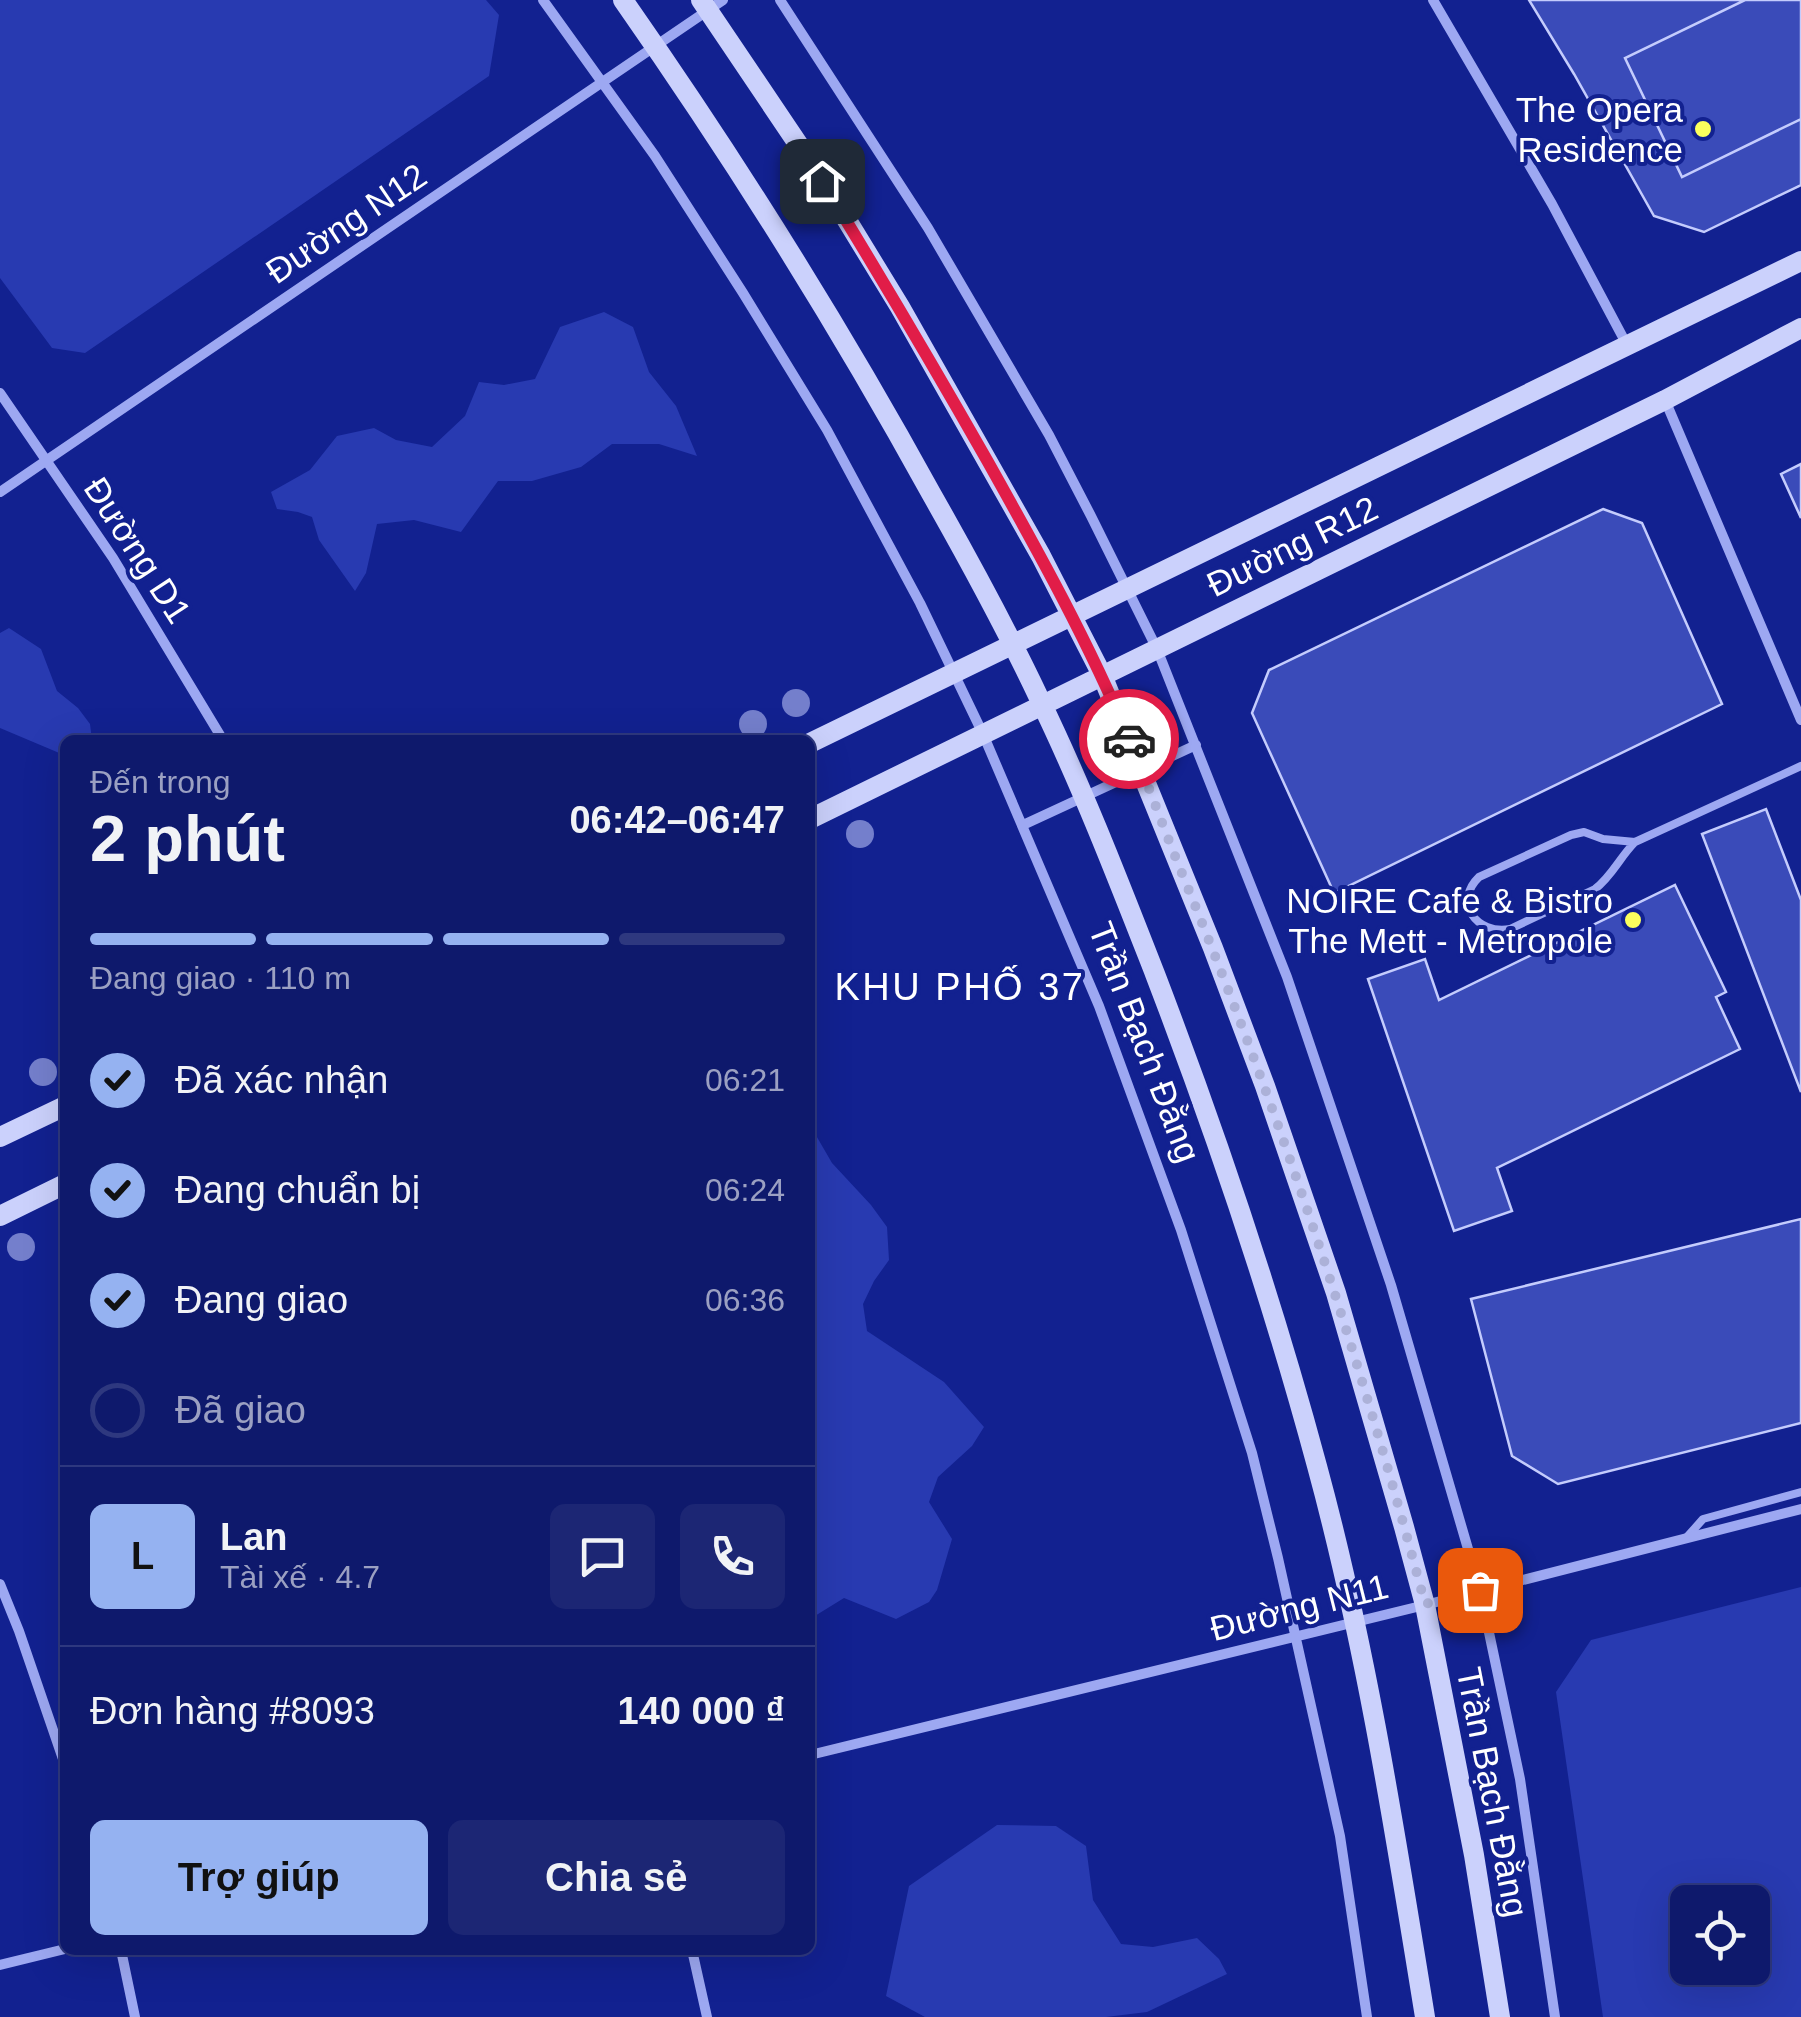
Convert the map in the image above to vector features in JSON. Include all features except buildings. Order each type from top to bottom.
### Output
[{"type":"street","name":"Trần Bạch Đằng","points":[[543,0],[696,218],[818,416],[954,673],[1099,1006],[1181,1230],[1252,1453],[1340,1836],[1367,2017]]},
{"type":"street","points":[[623,0],[772,222],[836,326],[1012,644]]},
{"type":"street","name":"Trần Bạch Đằng","points":[[780,0],[978,311],[1128,589],[1157,649],[1287,977],[1391,1285],[1480,1590],[1520,1778],[1555,2017]]},
{"type":"street","points":[[1433,0],[1552,204],[1627,345]]},
{"type":"street","name":"Đường N12","points":[[0,492],[603,82],[711,4]]},
{"type":"street","points":[[711,4],[890,292],[1016,511],[1071,616]]},
{"type":"street","name":"Đường R12","points":[[815,741],[1801,261]]},
{"type":"street","name":"Đường R12","points":[[815,816],[1665,400],[1801,328]]},
{"type":"street","name":"Đường D1","points":[[0,393],[113,558],[220,735]]},
{"type":"street","points":[[1665,400],[1801,720]]},
{"type":"street","name":"Trần Bạch Đằng","points":[[1071,616],[1102,675],[1141,770],[1265,1086],[1330,1274],[1425,1604],[1474,1855],[1500,2017]]},
{"type":"street","name":"Trần Bạch Đằng","points":[[1012,644],[1084,796],[1130,909],[1210,1119],[1272,1307],[1319,1471],[1354,1620],[1399,1856],[1424,2017]]},
{"type":"street","points":[[1023,826],[1196,745]]},
{"type":"street","points":[[0,1137],[60,1108]]},
{"type":"street","points":[[0,1216],[60,1186]]},
{"type":"street","name":"Đường N11","points":[[815,1755],[1801,1509]]},
{"type":"street","points":[[0,1584],[60,1751]]},
{"type":"street","points":[[0,1965],[60,1949]]},
{"type":"street","points":[[122,1955],[135,2017]]},
{"type":"street","points":[[693,1955],[707,2017]]},
{"type":"lane","points":[[1635,842],[1603,839],[1584,832],[1572,835],[1480,877],[1471,885],[1470,908],[1486,929],[1510,929],[1595,889],[1606,881],[1635,842],[1801,766]]},
{"type":"lane","points":[[1686,1538],[1703,1519],[1801,1492]]},
{"type":"shaded area","points":[[0,0],[486,0],[499,15],[489,76],[85,353],[52,348],[0,278]]},
{"type":"shaded area","points":[[604,312],[633,327],[649,372],[676,406],[697,456],[659,444],[612,444],[581,467],[532,481],[498,481],[461,532],[414,520],[377,524],[366,573],[355,591],[319,540],[312,517],[277,509],[271,492],[310,470],[337,436],[374,428],[396,440],[432,447],[465,416],[479,382],[504,385],[535,379],[560,327]]},
{"type":"shaded area","points":[[9,628],[41,649],[57,691],[78,708],[90,724],[91,735],[60,735],[60,753],[0,728],[0,633]]},
{"type":"shaded area","points":[[815,1134],[832,1163],[887,1227],[889,1260],[863,1304],[867,1331],[944,1382],[984,1427],[972,1446],[938,1477],[929,1502],[952,1539],[937,1590],[929,1602],[896,1619],[844,1598],[815,1616]]},
{"type":"shaded area","points":[[1801,1587],[1801,2017],[1603,2017],[1556,1692],[1591,1640]]},
{"type":"shaded area","points":[[997,1825],[1056,1826],[1086,1846],[1093,1900],[1121,1944],[1153,1947],[1197,1938],[1219,1959],[1227,1974],[1147,2012],[1106,2017],[925,2017],[886,1996],[909,1886]]},
{"type":"way so far","points":[[1129,739],[1226,982],[1289,1155],[1346,1326],[1425,1604],[1480,1590]]},
{"type":"place","name":"The Opera Residence","points":[[1703,129]]},
{"type":"place","name":"NOIRE Cafe & Bistro The Mett - Metropole","points":[[1633,920]]},
{"type":"district","name":"KHU PHỐ 37","points":[[960,987]]},
{"type":"route","points":[[822,181],[900,308],[1035,545],[1102,675],[1129,739]]}]
